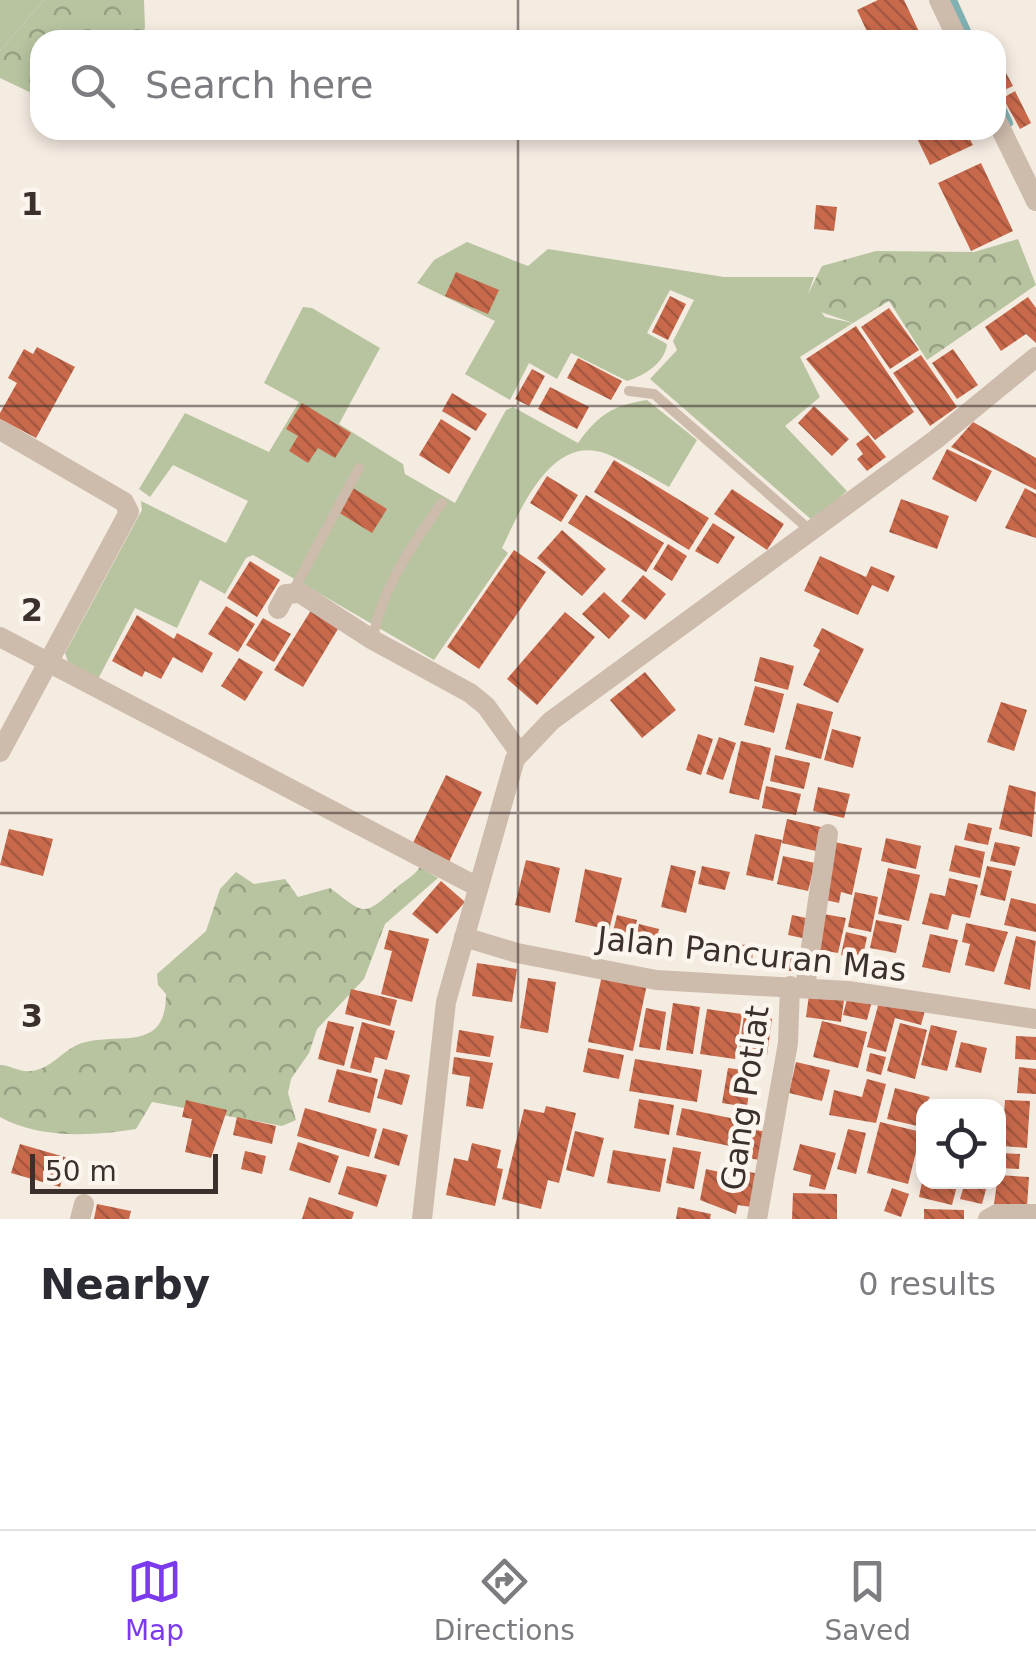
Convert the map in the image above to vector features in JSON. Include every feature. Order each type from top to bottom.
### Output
[{"type":"street","points":[[938,0],[953,30]]},
{"type":"street","points":[[1006,140],[1036,202]]},
{"type":"street","points":[[422,1219],[446,1002],[519,752],[551,721],[812,532],[1036,357]]},
{"type":"street","points":[[0,430],[124,502],[129,512],[0,752]]},
{"type":"street","points":[[278,609],[293,591],[470,693],[486,706],[519,752]]},
{"type":"street","points":[[0,637],[478,888]]},
{"type":"street","name":"Gang Potlat","points":[[757,1219],[828,834]]},
{"type":"street","name":"Jalan Pancuran Mas","points":[[464,937],[628,976],[798,986],[1036,1019]]},
{"type":"street","points":[[988,1219],[996,1214],[1036,1214]]},
{"type":"lane","points":[[629,390],[654,394],[812,532]]},
{"type":"lane","points":[[293,591],[359,468]]},
{"type":"lane","points":[[373,640],[409,553],[442,503]]},
{"type":"green space","points":[[0,0],[44,0],[0,51]]},
{"type":"green space","points":[[44,0],[144,0],[144,30],[30,30],[30,92],[0,78],[0,51]]},
{"type":"green space","points":[[1018,239],[1036,285],[927,360],[889,301],[853,323],[812,309],[808,294],[822,266],[876,251],[974,252]]},
{"type":"green space","points":[[467,242],[528,266],[548,249],[724,277],[814,277],[808,294],[825,317],[853,323],[800,357],[820,397],[785,426],[847,491],[813,521],[650,379],[677,350],[673,341],[694,300],[670,290],[647,333],[667,344],[665,351],[653,368],[634,379],[627,381],[571,353],[557,379],[529,363],[510,400],[465,374],[495,321],[417,283],[434,260]]},
{"type":"green space","points":[[303,307],[312,308],[380,348],[339,424],[403,464],[405,474],[455,503],[506,410],[513,407],[578,443],[607,413],[647,400],[697,440],[669,487],[607,454],[587,450],[554,464],[518,515],[502,548],[508,553],[434,660],[253,555],[246,558],[225,594],[200,580],[177,628],[135,608],[96,683],[69,665],[65,653],[142,510],[141,501],[226,543],[248,501],[173,465],[150,497],[139,489],[185,413],[269,452],[299,402],[264,383]]},
{"type":"green space","points":[[420,867],[438,878],[385,924],[364,979],[317,1029],[309,1053],[291,1079],[288,1093],[296,1120],[282,1126],[152,1102],[136,1129],[102,1133],[49,1132],[0,1117],[0,1065],[23,1071],[39,1069],[79,1044],[140,1036],[159,1025],[166,994],[158,985],[157,974],[206,931],[220,889],[236,872],[254,884],[285,879],[298,897],[330,888],[364,909],[377,904]]},
{"type":"building","points":[[878,0],[904,0],[918,30],[866,30],[857,10]]},
{"type":"building","points":[[1015,91],[1031,123],[1020,129],[1006,96]]},
{"type":"building","points":[[918,140],[970,140],[973,145],[930,165]]},
{"type":"building","points":[[981,163],[1013,231],[971,251],[938,183]]},
{"type":"building","points":[[816,205],[837,207],[834,231],[814,229]]},
{"type":"building","points":[[456,272],[499,290],[488,314],[445,296]]},
{"type":"building","points":[[670,296],[686,304],[668,340],[652,332]]},
{"type":"building","points":[[1028,297],[1036,308],[1036,343],[1026,334],[1001,351],[985,327]]},
{"type":"building","points":[[889,308],[919,350],[890,369],[861,327]]},
{"type":"building","points":[[856,326],[914,412],[875,440],[806,359]]},
{"type":"building","points":[[37,347],[75,367],[36,438],[0,419],[0,413],[17,383],[8,378],[24,349],[33,354]]},
{"type":"building","points":[[953,349],[978,385],[957,399],[932,363]]},
{"type":"building","points":[[921,355],[957,407],[930,426],[893,373]]},
{"type":"building","points":[[578,358],[622,381],[611,400],[567,378]]},
{"type":"building","points":[[532,369],[545,376],[529,406],[515,399]]},
{"type":"building","points":[[550,387],[589,407],[577,429],[538,409]]},
{"type":"building","points":[[452,393],[487,414],[476,431],[442,411]]},
{"type":"building","points":[[302,403],[351,433],[335,458],[318,448],[308,463],[289,451],[298,436],[286,429]]},
{"type":"building","points":[[814,406],[849,439],[832,456],[798,423]]},
{"type":"building","points":[[441,419],[471,438],[449,474],[419,455]]},
{"type":"building","points":[[973,422],[1036,458],[1036,490],[951,447]]},
{"type":"building","points":[[868,435],[886,457],[867,471],[857,459],[863,454],[856,444]]},
{"type":"building","points":[[947,449],[992,471],[976,502],[932,479]]},
{"type":"building","points":[[614,460],[709,518],[689,550],[594,492]]},
{"type":"building","points":[[547,476],[578,495],[561,522],[530,503]]},
{"type":"building","points":[[353,488],[387,509],[372,533],[338,512]]},
{"type":"building","points":[[1025,488],[1036,494],[1036,538],[1005,528]]},
{"type":"building","points":[[732,489],[784,524],[767,550],[714,514]]},
{"type":"building","points":[[586,495],[664,543],[646,572],[568,523]]},
{"type":"building","points":[[901,499],[949,516],[937,549],[889,532]]},
{"type":"building","points":[[713,523],[735,537],[718,564],[695,551]]},
{"type":"building","points":[[562,530],[606,569],[582,596],[537,558]]},
{"type":"building","points":[[668,544],[687,556],[672,581],[653,569]]},
{"type":"building","points":[[514,550],[546,572],[479,669],[447,647]]},
{"type":"building","points":[[820,556],[866,577],[871,566],[895,576],[888,592],[872,585],[858,615],[804,591]]},
{"type":"building","points":[[250,561],[280,580],[257,617],[227,598]]},
{"type":"building","points":[[643,575],[666,594],[645,620],[621,601]]},
{"type":"building","points":[[604,592],[630,616],[609,639],[582,614]]},
{"type":"building","points":[[226,606],[255,624],[238,652],[208,634]]},
{"type":"building","points":[[313,607],[341,624],[303,687],[274,670]]},
{"type":"building","points":[[565,612],[595,637],[537,705],[507,679]]},
{"type":"building","points":[[137,615],[174,639],[177,633],[213,653],[202,673],[173,657],[161,679],[145,671],[142,677],[112,661]]},
{"type":"building","points":[[263,618],[291,634],[274,662],[246,645]]},
{"type":"building","points":[[822,628],[864,649],[838,703],[803,685],[820,650],[813,646]]},
{"type":"building","points":[[760,657],[794,666],[788,690],[754,681]]},
{"type":"building","points":[[239,658],[263,672],[245,701],[221,686]]},
{"type":"building","points":[[645,672],[676,710],[642,738],[610,700]]},
{"type":"building","points":[[755,686],[784,694],[774,733],[744,725]]},
{"type":"building","points":[[1001,702],[1027,710],[1014,751],[987,742]]},
{"type":"building","points":[[797,703],[833,712],[821,759],[785,749]]},
{"type":"building","points":[[832,729],[861,737],[853,768],[824,760]]},
{"type":"building","points":[[698,734],[713,739],[701,775],[686,770]]},
{"type":"building","points":[[719,737],[736,743],[723,780],[706,774]]},
{"type":"building","points":[[741,741],[771,748],[759,800],[729,793]]},
{"type":"building","points":[[775,755],[810,763],[804,789],[770,781]]},
{"type":"building","points":[[446,775],[482,792],[448,864],[411,847]]},
{"type":"building","points":[[1009,785],[1036,792],[1032,837],[999,829]]},
{"type":"building","points":[[766,786],[801,794],[796,815],[762,808]]},
{"type":"building","points":[[818,787],[850,794],[844,818],[813,811]]},
{"type":"building","points":[[787,819],[825,828],[820,852],[782,843]]},
{"type":"building","points":[[968,823],[992,828],[988,845],[964,840]]},
{"type":"building","points":[[9,829],[53,839],[43,876],[0,865]]},
{"type":"building","points":[[755,834],[782,840],[773,881],[746,875]]},
{"type":"building","points":[[886,838],[921,846],[916,869],[881,861]]},
{"type":"building","points":[[830,841],[862,848],[852,895],[841,892],[839,903],[821,899]]},
{"type":"building","points":[[995,842],[1020,847],[1015,866],[990,861]]},
{"type":"building","points":[[955,845],[985,852],[980,878],[949,871]]},
{"type":"building","points":[[783,856],[815,863],[808,891],[777,884]]},
{"type":"building","points":[[526,860],[560,868],[550,913],[515,905]]},
{"type":"building","points":[[671,865],[696,871],[686,913],[661,907]]},
{"type":"building","points":[[702,866],[730,872],[725,890],[698,884]]},
{"type":"building","points":[[987,866],[1012,871],[1005,901],[980,895]]},
{"type":"building","points":[[888,868],[920,875],[909,921],[878,914]]},
{"type":"building","points":[[585,869],[622,878],[609,930],[575,922]]},
{"type":"building","points":[[949,878],[978,885],[970,918],[952,914],[948,930],[922,924],[930,893],[945,896]]},
{"type":"building","points":[[441,881],[465,902],[437,934],[412,914]]},
{"type":"building","points":[[855,892],[878,897],[871,932],[848,927]]},
{"type":"building","points":[[1011,898],[1036,904],[1036,932],[1004,925]]},
{"type":"building","points":[[824,914],[846,918],[838,953],[816,949]]},
{"type":"building","points":[[617,915],[637,920],[629,953],[609,948]]},
{"type":"building","points":[[792,915],[811,919],[807,939],[788,935]]},
{"type":"building","points":[[876,920],[902,925],[896,953],[870,948]]},
{"type":"building","points":[[966,923],[1008,932],[994,972],[965,965],[970,944],[962,942]]},
{"type":"building","points":[[639,924],[659,929],[652,957],[633,952]]},
{"type":"building","points":[[389,930],[429,939],[412,1002],[381,994],[392,951],[384,949]]},
{"type":"building","points":[[846,932],[867,937],[862,960],[841,955]]},
{"type":"building","points":[[930,934],[958,940],[950,973],[922,967]]},
{"type":"building","points":[[1016,936],[1036,941],[1030,990],[1004,984]]},
{"type":"building","points":[[718,944],[753,945],[752,965],[718,965]]},
{"type":"building","points":[[769,950],[793,951],[792,971],[768,970]]},
{"type":"building","points":[[477,963],[517,969],[512,1002],[472,996]]},
{"type":"building","points":[[602,975],[647,984],[633,1051],[588,1042]]},
{"type":"building","points":[[528,978],[556,982],[548,1033],[520,1028]]},
{"type":"building","points":[[351,989],[397,1000],[390,1026],[345,1014]]},
{"type":"building","points":[[849,991],[873,997],[867,1020],[843,1015]]},
{"type":"building","points":[[809,995],[844,1000],[841,1022],[806,1017]]},
{"type":"building","points":[[879,1002],[926,1007],[921,1025],[895,1018],[886,1052],[867,1047]]},
{"type":"building","points":[[673,1003],[700,1007],[693,1054],[666,1050]]},
{"type":"building","points":[[646,1008],[666,1012],[660,1050],[639,1047]]},
{"type":"building","points":[[707,1009],[742,1014],[735,1059],[700,1054]]},
{"type":"building","points":[[744,1015],[772,1019],[767,1055],[739,1050]]},
{"type":"building","points":[[328,1021],[354,1027],[344,1066],[318,1059]]},
{"type":"building","points":[[822,1021],[867,1032],[858,1068],[813,1057]]},
{"type":"building","points":[[362,1022],[395,1031],[387,1060],[375,1057],[371,1073],[350,1068]]},
{"type":"building","points":[[900,1023],[927,1030],[915,1079],[887,1071]]},
{"type":"building","points":[[931,1025],[957,1031],[947,1071],[921,1065]]},
{"type":"building","points":[[459,1030],[494,1036],[490,1057],[456,1052]]},
{"type":"building","points":[[1016,1036],[1036,1037],[1036,1060],[1015,1059]]},
{"type":"building","points":[[961,1042],[987,1048],[981,1073],[955,1067]]},
{"type":"building","points":[[588,1048],[624,1055],[619,1079],[583,1072]]},
{"type":"building","points":[[870,1053],[886,1057],[881,1075],[866,1071]]},
{"type":"building","points":[[454,1057],[493,1063],[483,1109],[466,1106],[470,1077],[452,1074]]},
{"type":"building","points":[[635,1059],[702,1070],[697,1102],[629,1091]]},
{"type":"building","points":[[796,1062],[830,1070],[822,1101],[789,1093]]},
{"type":"building","points":[[1019,1067],[1036,1069],[1036,1094],[1017,1093]]},
{"type":"building","points":[[728,1068],[752,1071],[747,1107],[722,1103]]},
{"type":"building","points":[[337,1069],[378,1079],[370,1113],[328,1102]]},
{"type":"building","points":[[385,1069],[410,1075],[402,1105],[377,1098]]},
{"type":"building","points":[[867,1079],[886,1084],[876,1123],[829,1115],[834,1090],[862,1097]]},
{"type":"building","points":[[895,1088],[930,1097],[916,1099],[916,1126],[887,1119]]},
{"type":"building","points":[[639,1099],[674,1105],[669,1135],[634,1128]]},
{"type":"building","points":[[186,1100],[227,1110],[211,1158],[185,1152],[192,1119],[182,1117]]},
{"type":"building","points":[[1006,1100],[1030,1101],[1027,1148],[1006,1146]]},
{"type":"building","points":[[546,1106],[576,1113],[559,1183],[548,1180],[541,1209],[502,1199],[524,1109],[544,1113]]},
{"type":"building","points":[[305,1108],[377,1129],[369,1157],[297,1136]]},
{"type":"building","points":[[682,1108],[735,1119],[730,1146],[676,1135]]},
{"type":"building","points":[[237,1117],[276,1126],[272,1144],[233,1135]]},
{"type":"building","points":[[880,1122],[916,1131],[916,1152],[908,1184],[867,1173]]},
{"type":"building","points":[[738,1127],[772,1133],[767,1161],[733,1156]]},
{"type":"building","points":[[383,1128],[408,1135],[399,1166],[374,1158]]},
{"type":"building","points":[[848,1129],[866,1133],[856,1174],[837,1169]]},
{"type":"building","points":[[575,1131],[604,1138],[594,1177],[566,1170]]},
{"type":"building","points":[[298,1142],[339,1156],[330,1183],[289,1170]]},
{"type":"building","points":[[472,1143],[501,1150],[497,1168],[503,1169],[495,1206],[446,1195],[454,1158],[468,1161]]},
{"type":"building","points":[[20,1144],[68,1158],[60,1187],[11,1173]]},
{"type":"building","points":[[800,1144],[836,1153],[825,1190],[809,1186],[811,1175],[793,1170]]},
{"type":"building","points":[[673,1147],[701,1152],[694,1189],[666,1183]]},
{"type":"building","points":[[613,1150],[666,1159],[660,1192],[607,1183]]},
{"type":"building","points":[[245,1151],[266,1156],[262,1174],[241,1169]]},
{"type":"building","points":[[1006,1153],[1020,1154],[1019,1169],[1006,1168]]},
{"type":"building","points":[[727,1161],[746,1164],[744,1171],[765,1175],[758,1208],[738,1205],[736,1214],[700,1200],[706,1169],[724,1173]]},
{"type":"building","points":[[347,1166],[387,1175],[377,1207],[338,1194]]},
{"type":"building","points":[[1006,1176],[1029,1177],[1027,1206],[994,1204],[996,1189],[1006,1189]]},
{"type":"building","points":[[892,1188],[909,1194],[901,1217],[884,1211]]},
{"type":"building","points":[[921,1189],[956,1189],[952,1205],[919,1197]]},
{"type":"building","points":[[963,1189],[986,1189],[982,1204],[960,1199]]},
{"type":"building","points":[[793,1193],[837,1194],[837,1219],[792,1219]]},
{"type":"building","points":[[309,1197],[354,1212],[352,1219],[302,1219]]},
{"type":"building","points":[[97,1204],[131,1211],[129,1219],[94,1219]]},
{"type":"building","points":[[678,1207],[711,1214],[710,1219],[676,1219]]},
{"type":"building","points":[[924,1209],[964,1210],[964,1219],[924,1219]]},
{"type":"waterway","points":[[953,0],[966,30]]},
{"type":"waterway","points":[[1006,117],[1009,123]]}]
